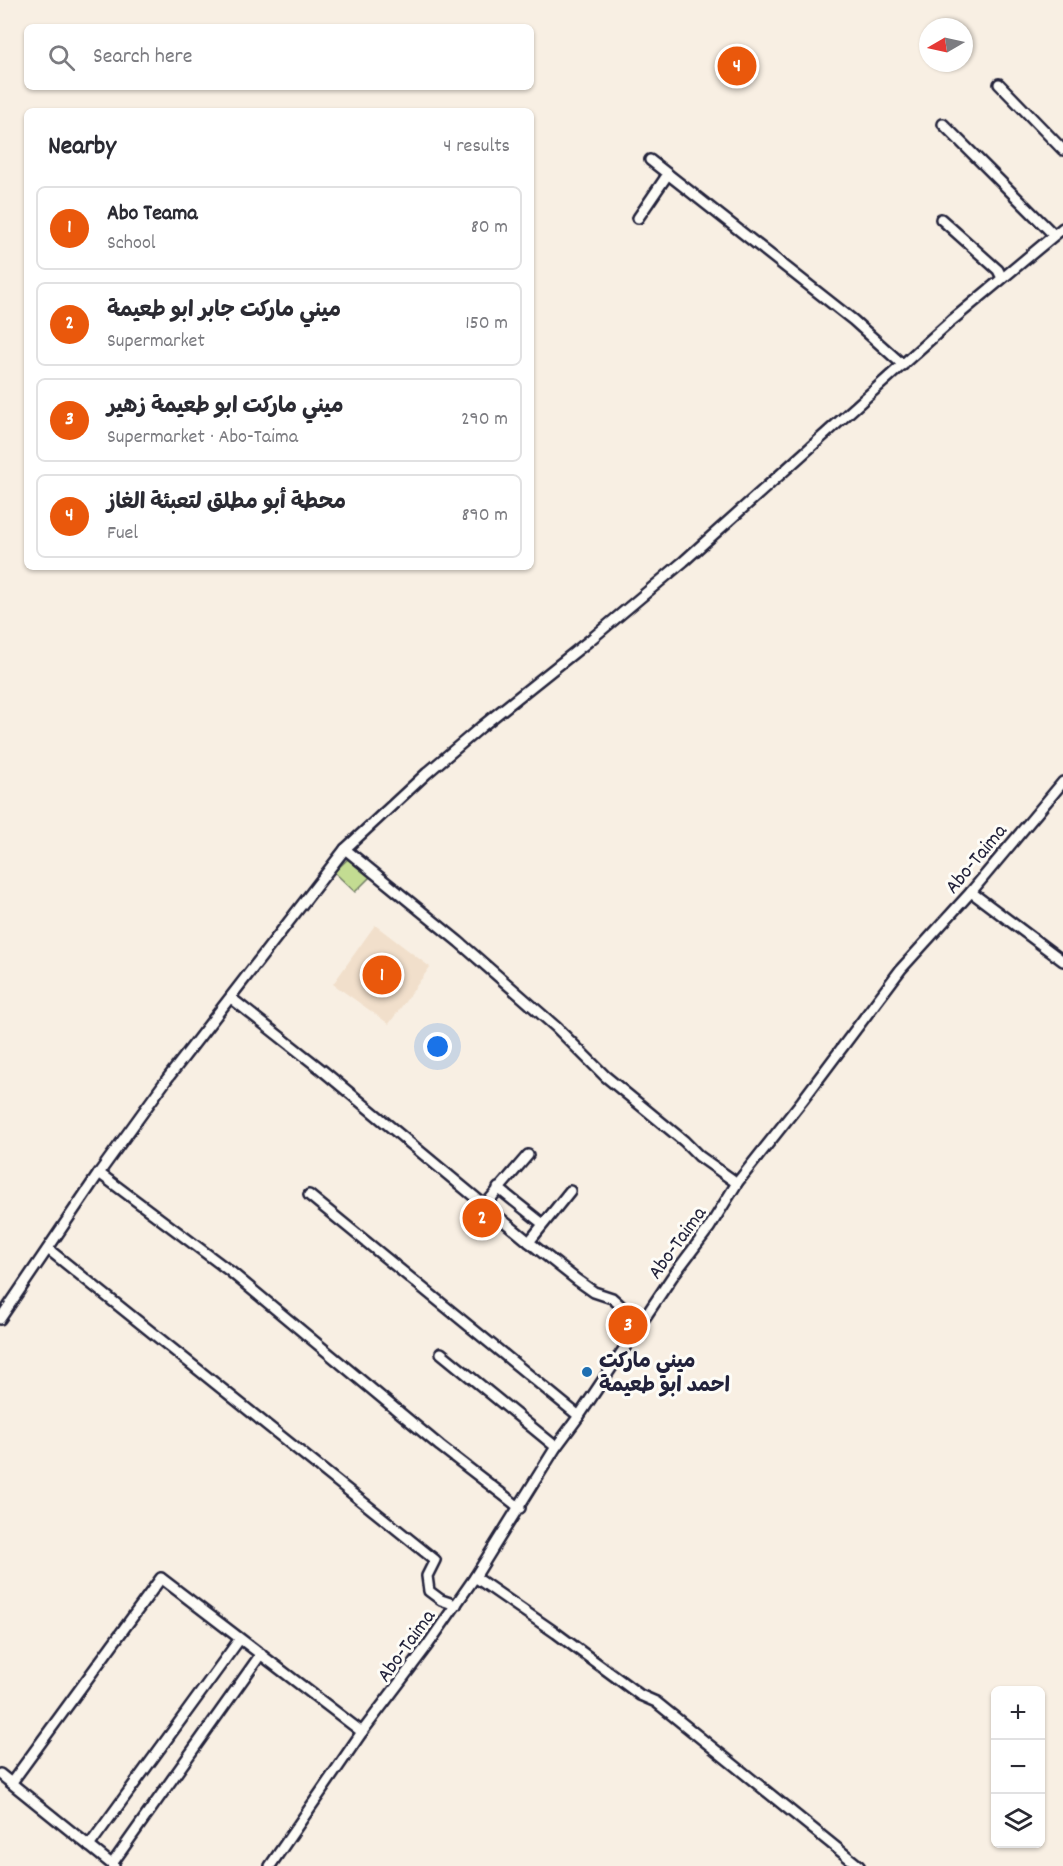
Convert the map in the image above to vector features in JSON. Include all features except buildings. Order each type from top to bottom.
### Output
[{"type":"street","points":[[999,84],[1063,150]]},
{"type":"street","points":[[944,124],[1054,235]]},
{"type":"street","points":[[650,160],[853,320],[903,365]]},
{"type":"street","points":[[638,218],[668,174]]},
{"type":"street","points":[[941,219],[998,270],[1002,278]]},
{"type":"street","points":[[0,1319],[99,1173],[167,1079],[345,849],[427,773],[481,727],[684,561],[1002,278],[1063,228]]},
{"type":"street","name":"Abo-Taima","points":[[270,1866],[362,1732],[456,1605],[520,1508],[556,1447],[640,1323],[709,1228],[737,1183],[901,969],[971,892],[1063,782]]},
{"type":"street","points":[[345,849],[511,987],[556,1027],[605,1077],[684,1141],[699,1156],[737,1183]]},
{"type":"street","points":[[971,892],[1063,962]]},
{"type":"street","points":[[231,998],[322,1070],[529,1242],[585,1286],[612,1299],[640,1323]]},
{"type":"street","points":[[484,1205],[528,1155]]},
{"type":"street","points":[[99,1173],[231,1272],[440,1446],[520,1508]]},
{"type":"street","points":[[498,1188],[543,1224]]},
{"type":"street","points":[[529,1242],[570,1191]]},
{"type":"street","points":[[309,1195],[579,1416]]},
{"type":"street","points":[[48,1249],[435,1560],[428,1576],[429,1591],[441,1600],[456,1605]]},
{"type":"street","points":[[441,1353],[556,1447]]},
{"type":"street","points":[[475,1577],[640,1695],[656,1702],[859,1866]]},
{"type":"street","points":[[12,1782],[161,1578],[362,1732]]},
{"type":"street","points":[[89,1846],[239,1640]]},
{"type":"street","points":[[0,1774],[113,1865],[261,1654]]},
{"type":"shaded area","points":[[375,925],[430,967],[389,1024],[333,984]]},
{"type":"green space","points":[[348,859],[370,877],[355,892],[334,872]]},
{"type":"green space","points":[[383,956],[398,968],[378,993],[363,982]]},
{"type":"place","name":"محطة أبو مطلق لتعبئة الغاز","points":[[737,66]]},
{"type":"place","name":"Abo Teama","points":[[382,975]]},
{"type":"place","name":"ميني ماركت جابر ابو طعيمة","points":[[482,1218]]},
{"type":"place","name":"ميني ماركت ابو طعيمة زهير","points":[[628,1325]]},
{"type":"place","name":"ميني ماركت احمد ابو طعيمة","points":[[587,1372]]}]
